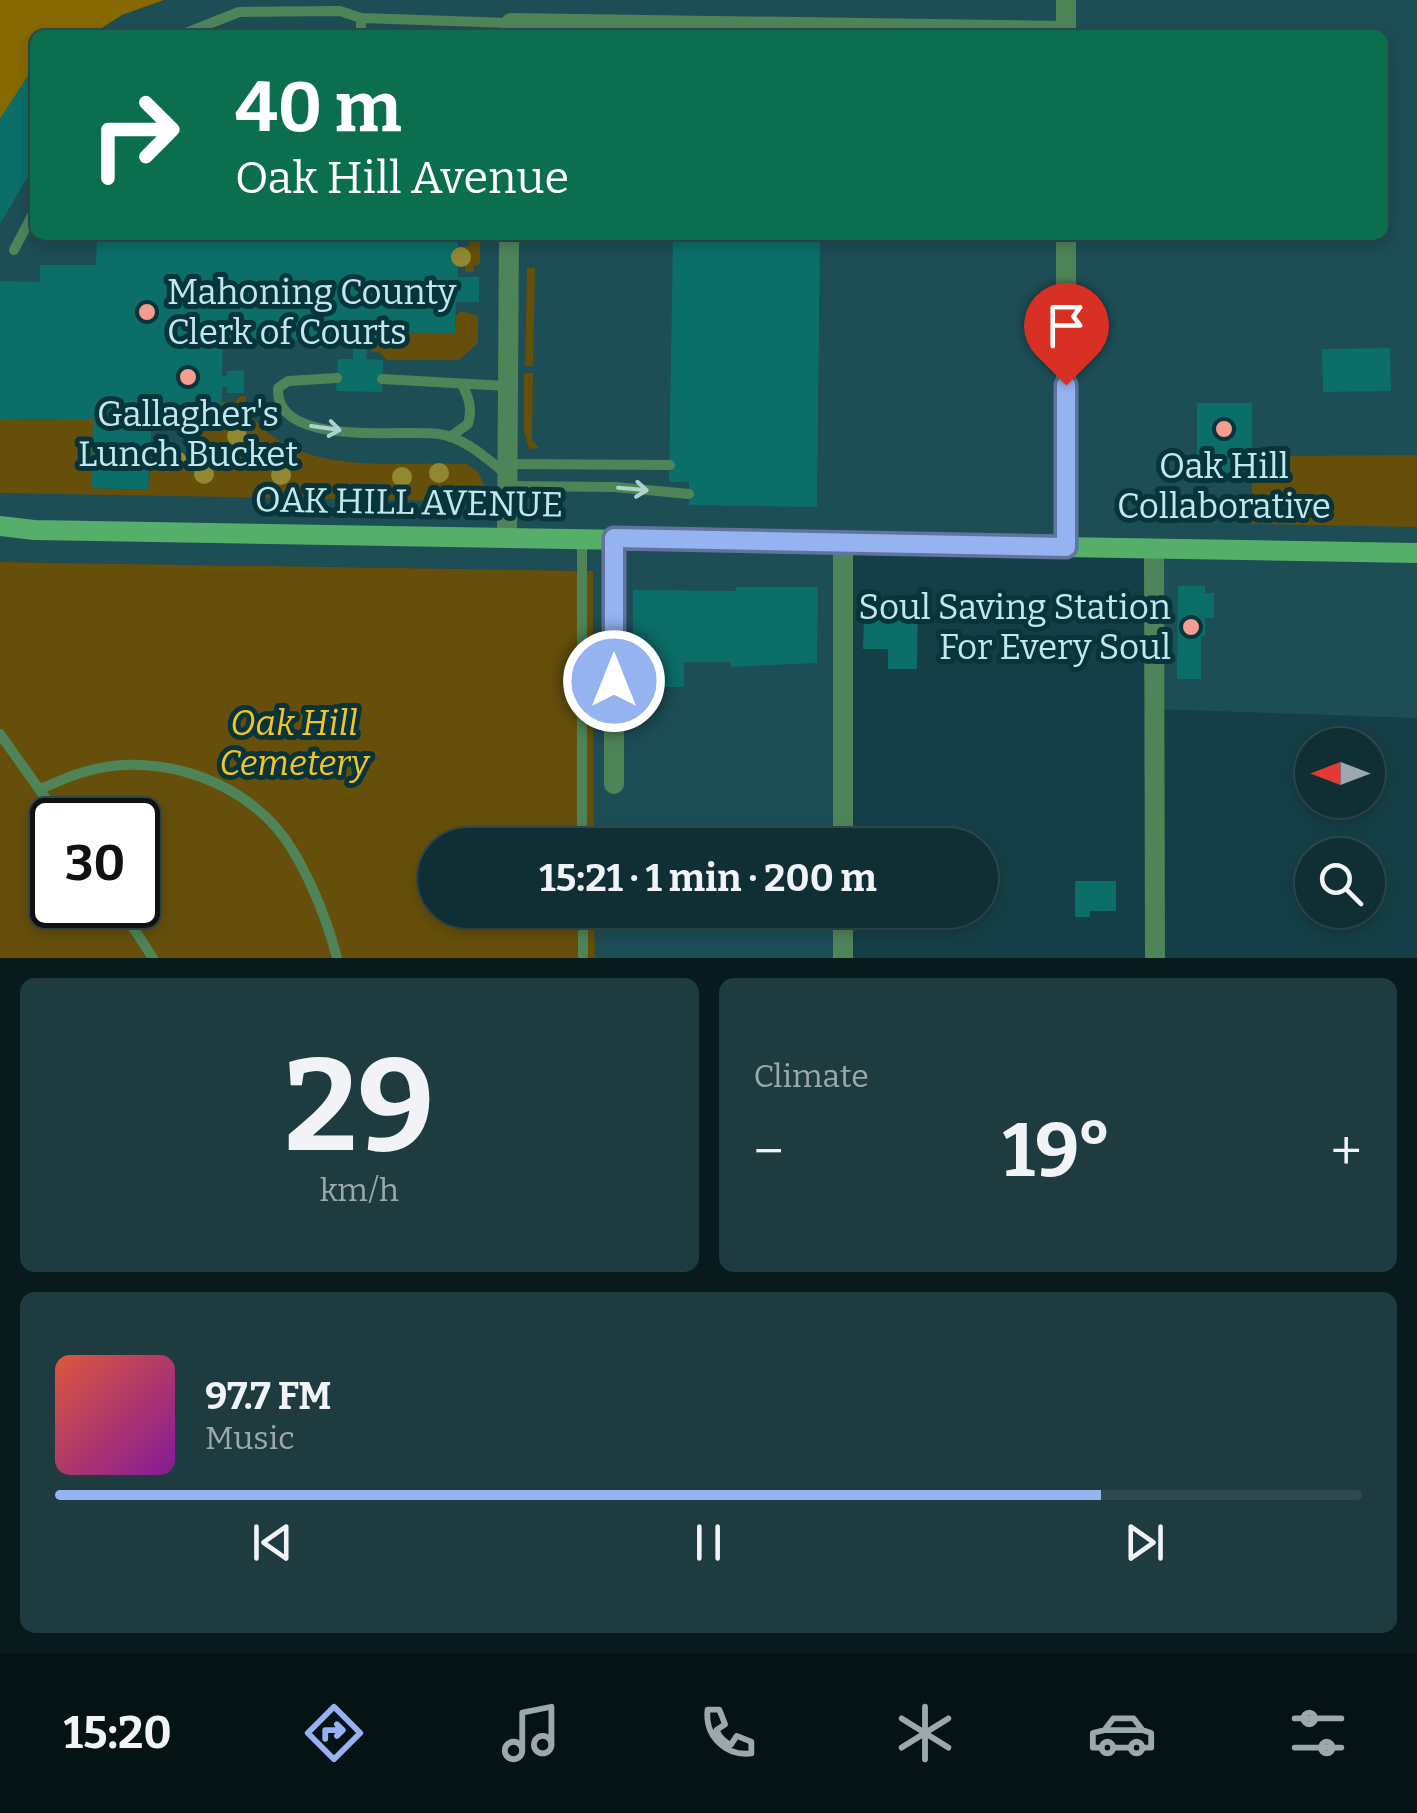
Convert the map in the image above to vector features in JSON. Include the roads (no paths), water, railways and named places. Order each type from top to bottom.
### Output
[{"type":"street","points":[[1066,0],[1066,30]]},
{"type":"street","points":[[511,29],[650,30]]},
{"type":"street","points":[[507,537],[509,240]]},
{"type":"street","points":[[1066,240],[1066,547]]},
{"type":"street","name":"OAK HILL AVENUE","points":[[0,526],[34,530],[1417,553]]},
{"type":"street","points":[[614,538],[614,784]]},
{"type":"street","points":[[843,544],[843,828]]},
{"type":"street","points":[[1154,548],[1155,958]]},
{"type":"street","points":[[843,928],[843,958]]},
{"type":"lane","points":[[194,30],[239,12],[340,11],[361,18],[511,29]]},
{"type":"lane","points":[[361,18],[361,30]]},
{"type":"lane","points":[[14,250],[30,220]]},
{"type":"lane","points":[[337,378],[288,381],[278,388],[281,408],[295,421],[321,430],[450,437],[478,451],[507,475],[689,494]]},
{"type":"lane","points":[[382,379],[508,386]]},
{"type":"lane","points":[[450,437],[468,424],[471,413],[462,385]]},
{"type":"lane","points":[[507,475],[670,465]]},
{"type":"lane","points":[[582,537],[582,828]]},
{"type":"lane","points":[[0,734],[46,798]]},
{"type":"lane","points":[[40,789],[86,771],[132,765],[167,766],[199,774],[238,796],[273,826],[293,850],[337,958]]},
{"type":"lane","points":[[133,928],[153,958]]},
{"type":"lane","points":[[582,928],[582,958]]},
{"type":"place","name":"Mahoning County Clerk of Courts","points":[[147,312]]},
{"type":"place","name":"Gallagher's Lunch Bucket","points":[[188,377]]},
{"type":"place","name":"Oak Hill Collaborative","points":[[1224,429]]},
{"type":"place","name":"Soul Saving Station For Every Soul","points":[[1191,627]]},
{"type":"park label","name":"Oak Hill Cemetery","points":[[294,743]]}]
